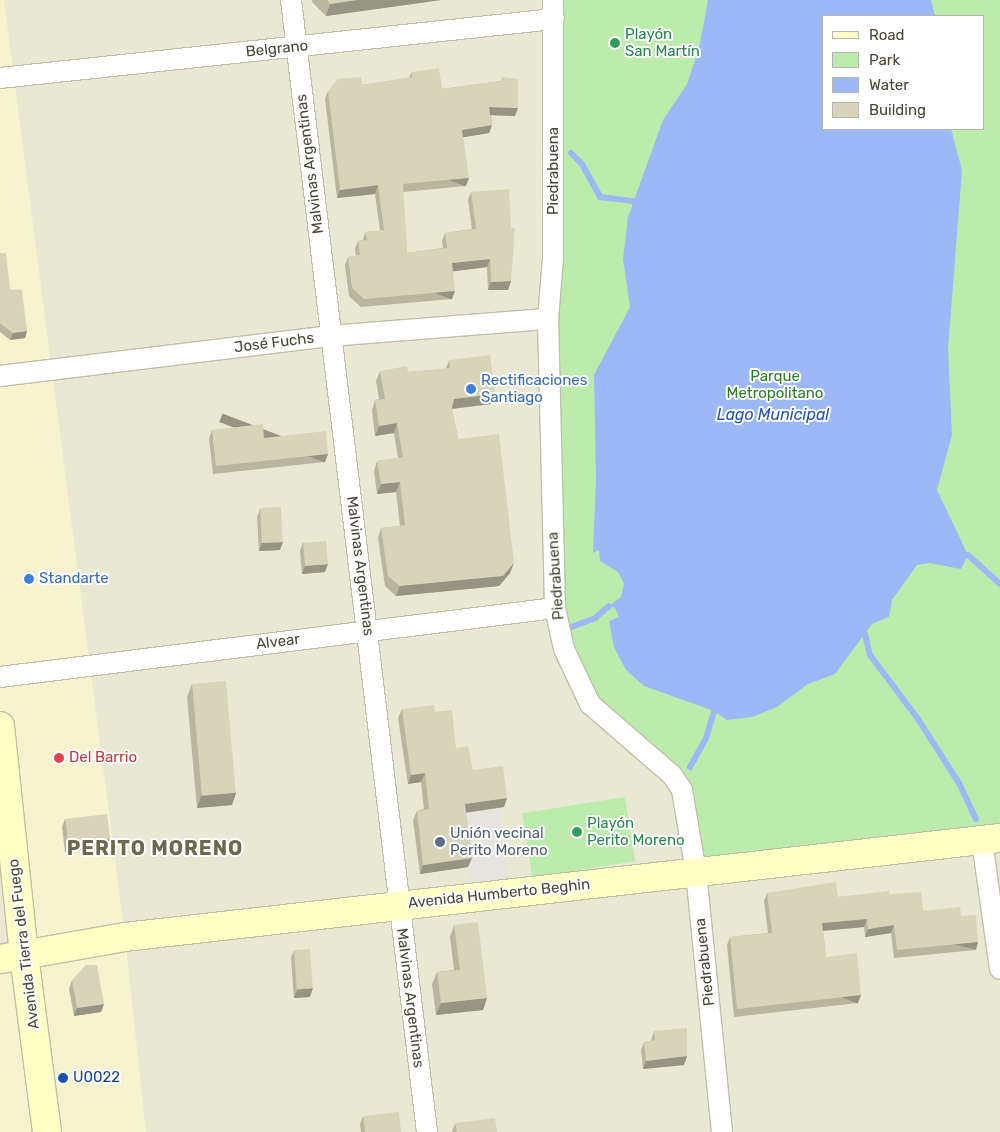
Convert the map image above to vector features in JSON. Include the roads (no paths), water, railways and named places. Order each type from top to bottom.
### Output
[{"type":"street","name":"Malvinas Argentinas","points":[[291,0],[330,336],[368,631],[398,906],[427,1132]]},
{"type":"street","name":"Belgrano","points":[[0,78],[296,46],[554,10]]},
{"type":"street","name":"Piedrabuena","points":[[554,10],[553,258],[548,318],[555,608],[564,649],[590,704],[672,775],[682,790],[696,872],[722,1132]]},
{"type":"street","name":"José Fuchs","points":[[0,376],[330,336],[548,318]]},
{"type":"street","name":"Alvear","points":[[0,677],[555,608]]},
{"type":"street","name":"Avenida Tierra del Fuego","points":[[0,726],[12,957],[47,1132]]},
{"type":"street","name":"Avenida Humberto Beghin","points":[[12,957],[125,937],[991,839]]},
{"type":"street","points":[[991,839],[1000,969]]},
{"type":"water","name":"Lago Municipal","points":[[708,0],[931,0],[935,15],[822,15],[822,130],[951,130],[962,170],[948,349],[952,435],[937,490],[968,555],[961,569],[929,563],[917,565],[892,600],[889,617],[872,624],[835,674],[808,684],[777,707],[752,717],[727,720],[714,711],[644,686],[626,670],[614,647],[609,621],[619,617],[615,608],[609,606],[621,597],[624,584],[618,572],[600,561],[599,550],[593,553],[596,479],[594,375],[630,307],[623,259],[628,217],[663,120],[687,84],[699,48]]},
{"type":"waterway","points":[[571,153],[582,164],[600,197],[634,201]]},
{"type":"waterway","points":[[968,555],[1000,584]]},
{"type":"waterway","points":[[569,628],[595,618],[609,606]]},
{"type":"waterway","points":[[865,634],[870,655],[918,719],[959,783],[976,819]]},
{"type":"waterway","points":[[690,767],[706,738],[714,711]]},
{"type":"place","name":"Playón San Martín","points":[[615,43]]},
{"type":"place","name":"Rectificaciones Santiago","points":[[471,389]]},
{"type":"place","name":"Standarte","points":[[29,579]]},
{"type":"place","name":"Del Barrio","points":[[59,758]]},
{"type":"place","name":"Playón Perito Moreno","points":[[577,832]]},
{"type":"place","name":"Unión vecinal Perito Moreno","points":[[440,842]]},
{"type":"place","name":"U0022","points":[[63,1078]]},
{"type":"district","name":"PERITO MORENO","points":[[155,848]]},
{"type":"park label","name":"Parque Metropolitano","points":[[775,384]]}]
